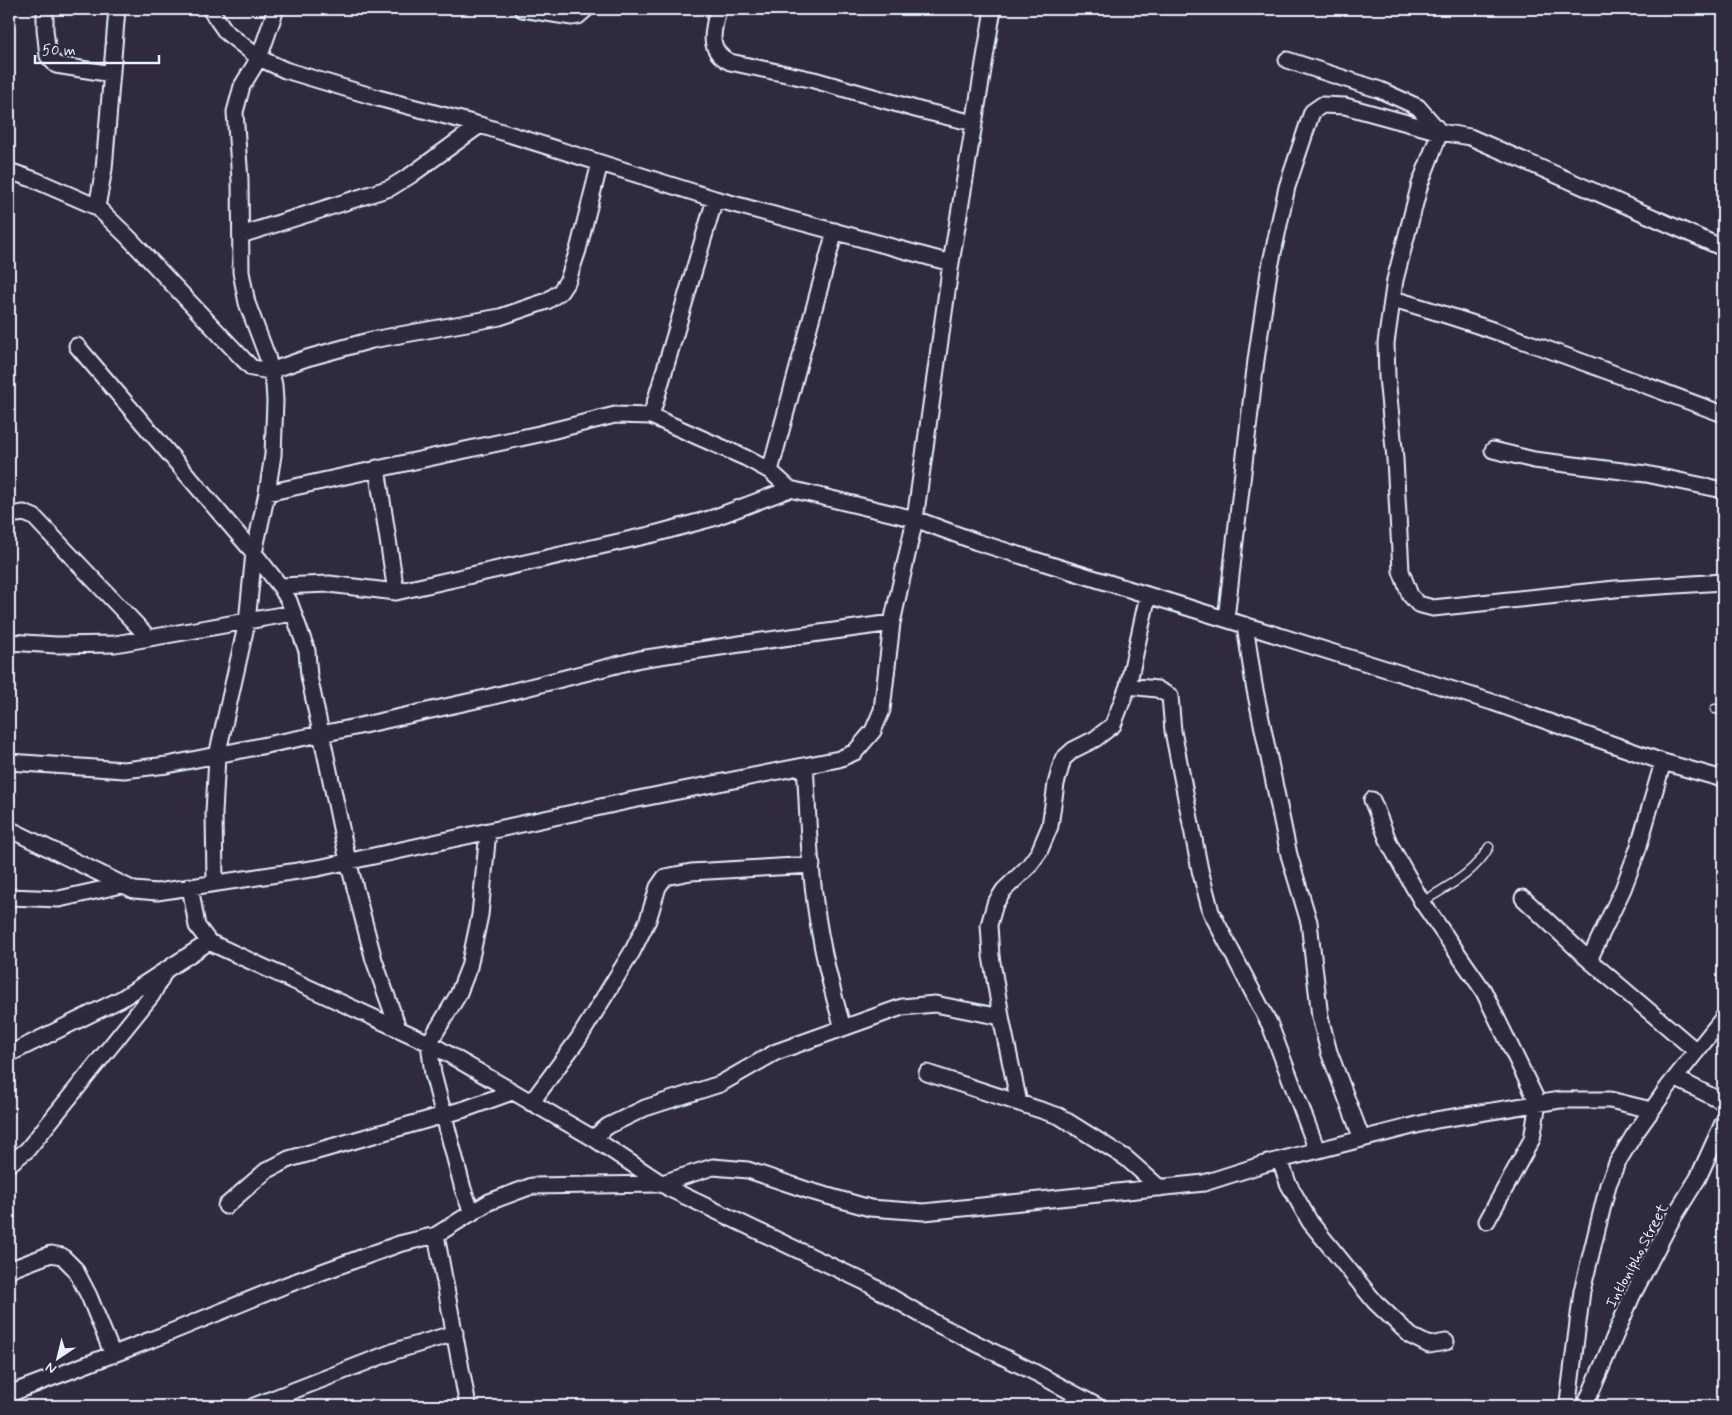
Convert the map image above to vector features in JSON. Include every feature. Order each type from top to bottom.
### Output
[{"type":"street","points":[[46,9],[44,29],[48,56],[56,65],[112,74]]},
{"type":"street","points":[[97,207],[104,169],[117,9]]},
{"type":"street","points":[[210,9],[226,32],[259,58],[294,73],[480,125],[715,199],[951,263]]},
{"type":"street","points":[[215,882],[214,813],[217,756],[247,622],[254,554],[273,455],[275,401],[267,356],[247,303],[241,272],[240,180],[235,112],[242,86],[259,58],[276,9]]},
{"type":"street","points":[[522,9],[572,17],[578,16],[586,9]]},
{"type":"street","points":[[718,9],[713,43],[719,56],[730,62],[814,80],[919,110],[974,123]]},
{"type":"street","points":[[9,830],[122,885],[144,892],[157,892],[318,868],[628,801],[805,766],[846,757],[855,752],[872,731],[882,710],[892,624],[915,519],[951,263],[993,9]]},
{"type":"street","points":[[1287,60],[1380,90],[1418,107],[1440,132]]},
{"type":"street","points":[[1226,619],[1256,360],[1269,272],[1288,187],[1312,112],[1322,105],[1344,106],[1440,132],[1470,136],[1723,248]]},
{"type":"street","points":[[241,235],[390,188],[480,125]]},
{"type":"street","points":[[1440,132],[1420,184],[1395,280],[1386,343],[1401,571],[1410,595],[1418,604],[1433,608],[1615,589],[1723,582]]},
{"type":"street","points":[[9,172],[35,180],[97,207],[243,360],[252,368],[270,371],[307,358],[372,340],[500,317],[554,298],[568,280],[578,250],[600,163]]},
{"type":"street","points":[[651,416],[715,199]]},
{"type":"street","points":[[770,471],[835,231]]},
{"type":"street","points":[[1393,299],[1433,310],[1723,413]]},
{"type":"street","points":[[77,346],[254,554],[280,586],[289,601],[307,651],[309,676],[348,861],[374,960],[398,1028]]},
{"type":"street","points":[[267,493],[530,436],[615,415],[651,416],[746,458],[770,471],[790,489],[915,519],[977,542],[1492,702],[1663,762],[1723,779]]},
{"type":"street","points":[[1493,450],[1534,460],[1646,474],[1723,490]]},
{"type":"street","points":[[377,468],[396,592]]},
{"type":"street","points":[[280,586],[329,584],[396,592],[654,534],[713,518],[790,489]]},
{"type":"street","points":[[9,515],[24,513],[34,517],[149,638]]},
{"type":"street","points":[[1019,1104],[1001,1017],[989,925],[995,904],[1004,890],[1028,867],[1039,852],[1050,826],[1056,784],[1063,759],[1073,750],[1095,739],[1113,725],[1128,686],[1148,595]]},
{"type":"street","points":[[9,642],[56,645],[115,644],[293,614]]},
{"type":"street","points":[[9,762],[124,770],[167,765],[217,756],[480,699],[640,659],[749,642],[892,624]]},
{"type":"street","points":[[1245,625],[1254,685],[1289,855],[1309,922],[1320,1017],[1329,1052],[1362,1139]]},
{"type":"street","points":[[1128,686],[1157,689],[1170,696],[1175,740],[1200,870],[1211,912],[1270,1025],[1317,1150]]},
{"type":"street","points":[[1589,960],[1623,889],[1638,849],[1663,762]]},
{"type":"street","points":[[805,766],[813,885],[832,990],[844,1028]]},
{"type":"street","points":[[1372,800],[1390,845],[1422,902],[1483,990],[1538,1103],[1532,1139],[1487,1221]]},
{"type":"street","points":[[472,1213],[463,1189],[433,1074],[429,1043],[458,995],[470,967],[480,915],[488,831]]},
{"type":"street","points":[[531,1103],[579,1038],[632,952],[648,920],[658,887],[665,877],[691,872],[812,865]]},
{"type":"street","points":[[9,897],[59,899],[122,885]]},
{"type":"street","points":[[190,886],[197,926],[209,942],[429,1043],[593,1138],[659,1184],[867,1283],[938,1324],[1036,1373],[1087,1404]]},
{"type":"street","points":[[1523,898],[1589,960],[1696,1051]]},
{"type":"street","points":[[9,1054],[121,999],[209,942]]},
{"type":"street","points":[[9,1164],[27,1150],[152,995],[164,971]]},
{"type":"street","points":[[593,1138],[608,1126],[645,1108],[720,1084],[776,1052],[902,1007],[935,1004],[1001,1017]]},
{"type":"street","points":[[1570,1406],[1568,1402],[1582,1290],[1608,1185],[1617,1163],[1651,1110],[1723,1018]]},
{"type":"street","points":[[926,1073],[1059,1116],[1126,1158],[1160,1188]]},
{"type":"street","points":[[1675,1078],[1723,1102]]},
{"type":"street","points":[[226,1206],[266,1171],[290,1159],[444,1115],[512,1092]]},
{"type":"street","points":[[9,1394],[286,1286],[399,1244],[436,1235],[489,1202],[532,1186],[659,1184],[713,1167],[748,1170],[810,1191],[870,1208],[924,1212],[1204,1184],[1280,1160],[1436,1120],[1538,1103],[1560,1100],[1610,1100],[1651,1110]]},
{"type":"street","name":"Intlonipho Street","points":[[1585,1406],[1632,1296],[1670,1223],[1698,1178],[1723,1123]]},
{"type":"street","points":[[1280,1160],[1288,1183],[1310,1222],[1375,1302],[1411,1336],[1429,1345],[1446,1342]]},
{"type":"street","points":[[436,1235],[468,1406]]},
{"type":"street","points":[[9,1270],[51,1254],[62,1256],[75,1269],[113,1355]]},
{"type":"street","points":[[254,1406],[395,1351],[455,1333]]},
{"type":"lane","points":[[1422,902],[1468,874],[1482,859],[1489,847]]}]
